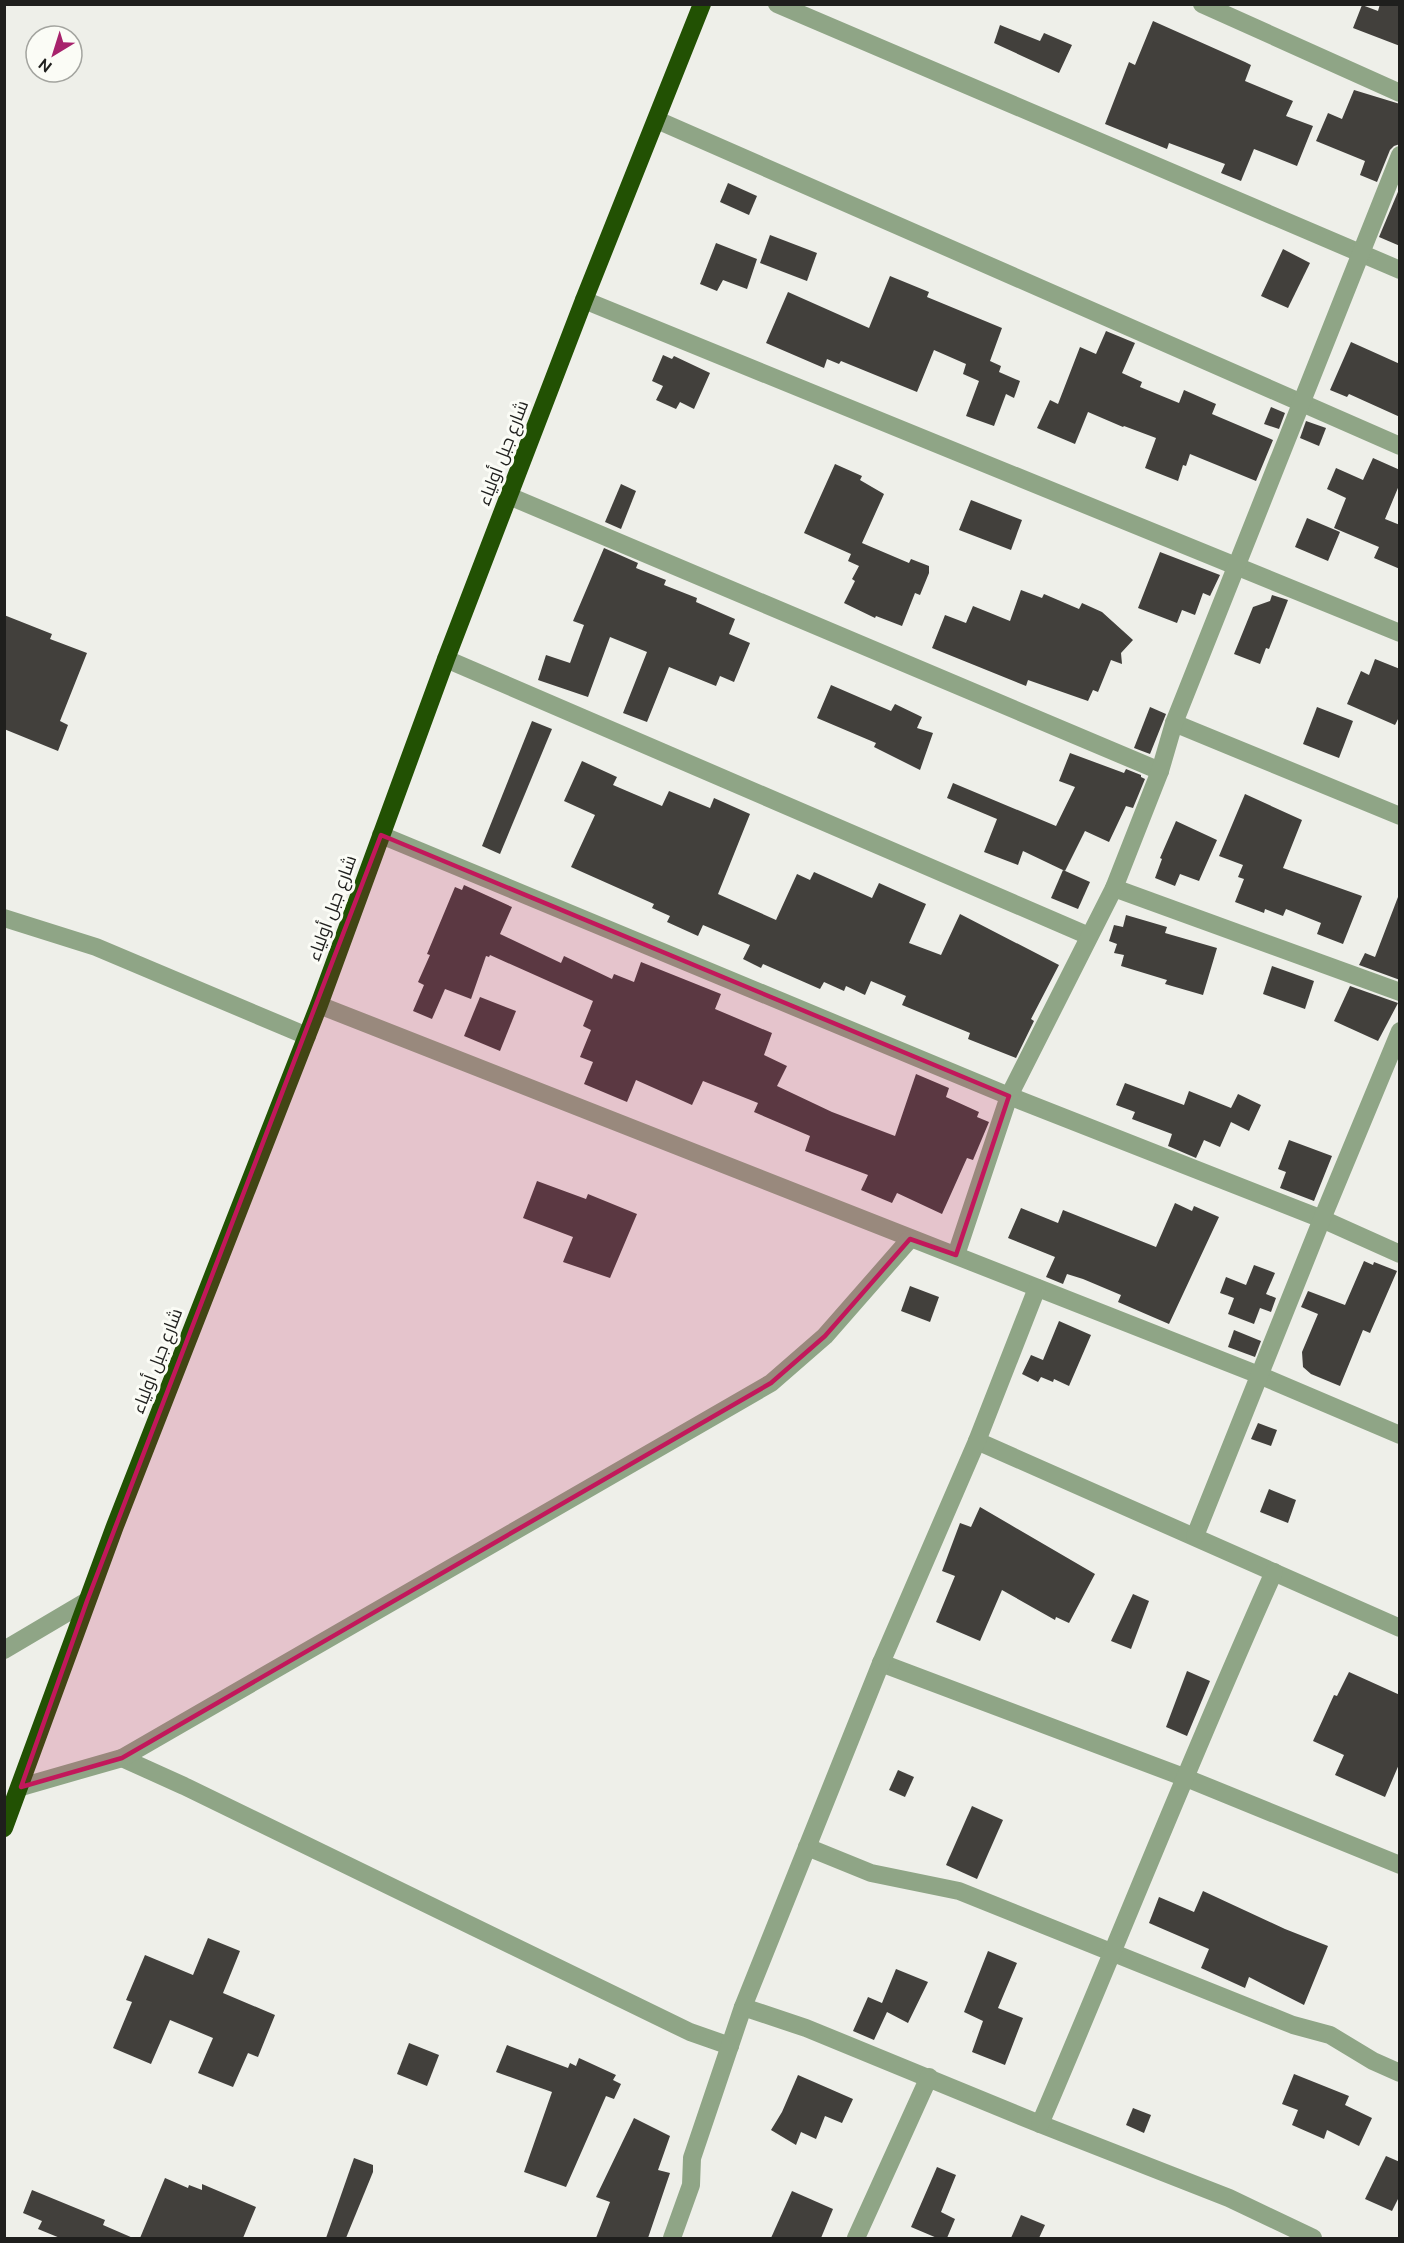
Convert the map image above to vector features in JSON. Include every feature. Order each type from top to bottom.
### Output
[{"type":"highway","name":"شارع جبل أولياء","points":[[4,1828],[21,1787],[87,1601],[319,1005],[446,659],[584,300],[702,4]]},
{"type":"street","points":[[777,4],[1400,270]]},
{"type":"street","points":[[1202,4],[1400,93]]},
{"type":"street","points":[[657,120],[1400,446]]},
{"type":"street","points":[[956,1256],[1009,1096],[1114,888],[1160,771],[1174,723],[1238,566],[1359,253],[1400,155]]},
{"type":"street","points":[[584,300],[1400,633]]},
{"type":"street","points":[[509,496],[1160,771]]},
{"type":"street","points":[[446,659],[1089,936]]},
{"type":"street","points":[[1174,723],[1400,816]]},
{"type":"street","points":[[381,835],[1009,1096],[1322,1219],[1400,1254]]},
{"type":"street","points":[[1114,888],[1400,992]]},
{"type":"street","points":[[4,918],[96,947],[307,1036]]},
{"type":"street","points":[[319,1005],[1259,1375],[1400,1436]]},
{"type":"street","points":[[1195,1536],[1400,1031]]},
{"type":"street","points":[[21,1787],[122,1758],[771,1383],[825,1336],[910,1239]]},
{"type":"street","points":[[672,2238],[691,2185],[692,2158],[743,2007],[881,1663],[977,1441],[1037,1288]]},
{"type":"street","points":[[977,1441],[1400,1628]]},
{"type":"street","points":[[1040,2124],[1113,1954],[1147,1865],[1186,1778],[1221,1690],[1274,1572]]},
{"type":"street","points":[[4,1650],[87,1601]]},
{"type":"street","points":[[881,1663],[1186,1778],[1400,1865]]},
{"type":"street","points":[[122,1758],[690,2032],[730,2046]]},
{"type":"street","points":[[807,1847],[872,1873],[959,1892],[1293,2025],[1330,2036],[1372,2061],[1400,2073]]},
{"type":"street","points":[[743,2007],[806,2028],[1040,2124],[1229,2198],[1313,2238]]},
{"type":"street","points":[[856,2238],[929,2077]]},
{"type":"highlighted area","points":[[381,835],[1009,1096],[956,1255],[910,1239],[825,1336],[771,1383],[122,1758],[21,1787],[87,1601]]},
{"type":"building","points":[[1380,4],[1400,4],[1400,46],[1353,28],[1362,5],[1378,11]]},
{"type":"building","points":[[1153,21],[1251,65],[1245,81],[1293,101],[1286,116],[1313,126],[1297,166],[1254,149],[1241,181],[1221,173],[1225,164],[1169,143],[1167,149],[1105,124],[1129,62],[1135,65]]},
{"type":"building","points":[[1000,25],[1040,41],[1044,33],[1072,45],[1059,73],[994,43]]},
{"type":"building","points":[[1354,90],[1400,104],[1400,144],[1390,150],[1377,182],[1360,175],[1365,161],[1316,141],[1328,113],[1342,119]]},
{"type":"building","points":[[728,183],[757,196],[749,215],[720,202]]},
{"type":"building","points":[[1400,187],[1400,246],[1379,237]]},
{"type":"building","points":[[770,235],[817,253],[807,281],[760,263]]},
{"type":"building","points":[[716,243],[757,259],[747,289],[723,280],[717,291],[700,284]]},
{"type":"building","points":[[1283,249],[1310,263],[1288,308],[1261,296]]},
{"type":"building","points":[[890,276],[929,292],[927,297],[1002,328],[990,361],[1001,366],[999,372],[1020,381],[1014,398],[1006,394],[994,426],[966,416],[979,381],[963,374],[966,364],[934,350],[917,392],[841,361],[839,364],[827,359],[824,368],[766,343],[788,292],[869,328]]},
{"type":"building","points":[[1106,331],[1135,343],[1122,373],[1142,382],[1140,387],[1179,403],[1184,390],[1216,404],[1212,414],[1273,440],[1256,481],[1190,454],[1186,466],[1183,465],[1178,481],[1145,468],[1156,438],[1088,412],[1075,444],[1037,428],[1050,400],[1058,404],[1080,347],[1096,354]]},
{"type":"building","points":[[1351,342],[1400,364],[1400,417],[1349,394],[1347,397],[1330,390]]},
{"type":"building","points":[[663,355],[672,359],[674,356],[710,373],[694,409],[680,402],[676,409],[656,400],[663,386],[652,381]]},
{"type":"building","points":[[1271,407],[1285,413],[1279,429],[1264,424]]},
{"type":"building","points":[[1306,421],[1326,428],[1319,446],[1300,438]]},
{"type":"building","points":[[1373,458],[1400,470],[1400,483],[1385,519],[1400,525],[1400,569],[1374,558],[1379,547],[1334,528],[1346,498],[1327,489],[1336,468],[1363,480]]},
{"type":"building","points":[[835,464],[862,476],[860,480],[884,494],[862,543],[909,563],[911,559],[929,566],[929,573],[920,595],[915,593],[902,626],[876,616],[875,618],[844,603],[855,581],[852,579],[859,566],[848,561],[851,554],[804,533]]},
{"type":"building","points":[[621,484],[636,491],[621,529],[605,522]]},
{"type":"building","points":[[971,500],[1022,520],[1011,550],[959,530]]},
{"type":"building","points":[[1307,518],[1340,532],[1328,561],[1295,547]]},
{"type":"building","points":[[604,548],[638,563],[636,568],[666,580],[664,585],[697,598],[696,602],[735,619],[729,634],[750,643],[734,682],[720,676],[716,686],[669,667],[647,722],[623,713],[647,652],[610,637],[588,697],[538,680],[546,655],[570,663],[584,625],[573,621]]},
{"type":"building","points":[[1160,552],[1220,575],[1210,596],[1203,593],[1195,615],[1182,610],[1177,623],[1138,608]]},
{"type":"building","points":[[1021,590],[1042,598],[1044,594],[1079,609],[1082,603],[1102,612],[1133,640],[1121,653],[1122,664],[1111,660],[1098,692],[1093,690],[1088,701],[1028,680],[1026,686],[932,648],[945,615],[966,623],[973,606],[1010,621]]},
{"type":"building","points":[[1272,595],[1288,600],[1269,649],[1266,648],[1260,664],[1234,654],[1253,607],[1270,601]]},
{"type":"building","points":[[4,615],[52,634],[50,639],[87,653],[60,721],[68,725],[58,751],[4,729]]},
{"type":"building","points":[[1375,659],[1400,669],[1400,715],[1395,725],[1347,704],[1361,671],[1369,675]]},
{"type":"building","points":[[831,685],[891,711],[895,704],[922,717],[917,728],[933,733],[920,770],[874,747],[876,743],[817,718]]},
{"type":"building","points":[[1150,707],[1166,714],[1150,754],[1134,748]]},
{"type":"building","points":[[1317,707],[1353,721],[1339,758],[1303,744]]},
{"type":"building","points":[[532,721],[552,729],[500,854],[482,846]]},
{"type":"building","points":[[1070,753],[1124,773],[1126,769],[1145,779],[1133,808],[1126,806],[1109,842],[1085,831],[1065,871],[1023,851],[1018,865],[984,852],[997,819],[947,798],[953,783],[1056,826],[1075,787],[1059,781]]},
{"type":"building","points":[[582,761],[617,777],[613,785],[662,806],[669,791],[710,808],[714,798],[750,814],[718,894],[776,920],[797,874],[810,880],[814,872],[872,898],[879,883],[926,904],[909,943],[941,955],[960,914],[1059,965],[1031,1019],[1034,1021],[1016,1058],[968,1039],[970,1033],[902,1005],[906,996],[871,981],[865,995],[846,986],[844,991],[824,982],[820,989],[763,964],[761,968],[743,959],[750,945],[703,925],[698,936],[667,922],[670,916],[652,908],[654,904],[571,867],[595,815],[564,801]]},
{"type":"building","points":[[1245,794],[1302,820],[1283,868],[1362,896],[1343,944],[1317,934],[1321,923],[1286,909],[1283,916],[1265,909],[1264,913],[1235,902],[1244,879],[1238,877],[1243,865],[1219,856]]},
{"type":"building","points":[[1176,821],[1217,840],[1199,881],[1180,874],[1175,886],[1155,878],[1162,859],[1160,858]]},
{"type":"building","points":[[1063,870],[1090,882],[1078,909],[1051,898]]},
{"type":"building","points":[[464,885],[512,907],[500,934],[561,963],[564,956],[612,979],[614,974],[634,982],[641,962],[721,994],[715,1009],[772,1033],[764,1055],[787,1066],[777,1086],[832,1112],[895,1136],[916,1074],[949,1088],[946,1097],[979,1112],[977,1117],[989,1122],[973,1160],[967,1158],[942,1214],[897,1193],[892,1203],[861,1190],[868,1175],[805,1151],[810,1136],[754,1112],[758,1103],[703,1081],[692,1105],[636,1080],[627,1102],[584,1084],[593,1062],[580,1057],[591,1030],[583,1026],[593,1001],[490,955],[486,956],[471,999],[445,989],[432,1019],[413,1011],[424,985],[418,982],[430,955],[427,954],[455,887],[462,890]]},
{"type":"building","points":[[1398,897],[1400,897],[1400,980],[1359,965],[1365,953],[1375,957]]},
{"type":"building","points":[[1126,915],[1167,927],[1165,933],[1217,948],[1203,995],[1165,984],[1167,980],[1121,966],[1124,955],[1114,953],[1117,944],[1109,941],[1114,925],[1123,927]]},
{"type":"building","points":[[1272,966],[1314,981],[1305,1009],[1263,994]]},
{"type":"building","points":[[1350,986],[1398,1003],[1378,1041],[1334,1021]]},
{"type":"building","points":[[480,997],[516,1011],[500,1051],[464,1036]]},
{"type":"building","points":[[1125,1083],[1184,1105],[1189,1091],[1231,1108],[1238,1094],[1261,1105],[1249,1131],[1231,1122],[1220,1147],[1204,1140],[1196,1158],[1168,1146],[1172,1134],[1132,1119],[1135,1112],[1116,1105]]},
{"type":"building","points":[[1289,1140],[1332,1156],[1314,1201],[1280,1188],[1286,1172],[1278,1169]]},
{"type":"building","points":[[537,1181],[586,1199],[588,1194],[637,1214],[610,1278],[563,1262],[573,1237],[523,1218]]},
{"type":"building","points":[[1175,1203],[1192,1211],[1194,1206],[1219,1217],[1169,1324],[1118,1302],[1121,1295],[1083,1279],[1067,1274],[1063,1284],[1046,1277],[1055,1257],[1008,1238],[1021,1208],[1058,1223],[1063,1210],[1156,1247]]},
{"type":"building","points":[[1364,1261],[1373,1265],[1374,1262],[1397,1271],[1370,1333],[1363,1330],[1340,1386],[1311,1374],[1303,1367],[1302,1352],[1318,1314],[1301,1307],[1308,1291],[1345,1305]]},
{"type":"building","points":[[1254,1265],[1275,1273],[1266,1294],[1276,1298],[1271,1312],[1260,1308],[1254,1324],[1228,1314],[1234,1298],[1220,1293],[1226,1277],[1246,1285]]},
{"type":"building","points":[[910,1286],[939,1297],[930,1322],[901,1311]]},
{"type":"building","points":[[1059,1321],[1091,1335],[1069,1386],[1054,1379],[1053,1382],[1041,1377],[1038,1382],[1022,1374],[1031,1355],[1043,1360]]},
{"type":"building","points":[[1234,1330],[1261,1341],[1255,1357],[1228,1347]]},
{"type":"building","points":[[1258,1423],[1277,1430],[1271,1446],[1251,1439]]},
{"type":"building","points":[[1269,1489],[1296,1500],[1288,1523],[1260,1512]]},
{"type":"building","points":[[980,1507],[1095,1574],[1069,1623],[1056,1617],[1055,1620],[1002,1590],[980,1641],[936,1622],[955,1576],[942,1571],[960,1523],[971,1527]]},
{"type":"building","points":[[1133,1594],[1149,1601],[1131,1649],[1111,1641]]},
{"type":"building","points":[[1187,1671],[1210,1681],[1187,1736],[1166,1727]]},
{"type":"building","points":[[1349,1672],[1400,1695],[1400,1762],[1385,1797],[1335,1775],[1344,1755],[1313,1741],[1334,1695],[1337,1696]]},
{"type":"building","points":[[898,1770],[914,1777],[905,1797],[889,1790]]},
{"type":"building","points":[[972,1806],[1003,1820],[977,1879],[946,1865]]},
{"type":"building","points":[[1203,1891],[1328,1946],[1304,2005],[1249,1977],[1245,1988],[1201,1968],[1209,1949],[1149,1923],[1159,1897],[1194,1912]]},
{"type":"building","points":[[208,1938],[240,1951],[223,1993],[275,2015],[258,2057],[248,2053],[233,2087],[198,2073],[213,2038],[170,2020],[151,2064],[113,2048],[132,2002],[126,2000],[145,1955],[193,1975]]},
{"type":"building","points":[[988,1951],[1017,1963],[998,2008],[1023,2018],[1005,2065],[972,2052],[983,2021],[964,2012]]},
{"type":"building","points":[[896,1969],[928,1982],[908,2023],[887,2012],[874,2040],[853,2031],[868,1997],[882,2003]]},
{"type":"building","points":[[409,2043],[439,2055],[427,2086],[397,2074]]},
{"type":"building","points":[[507,2045],[568,2068],[570,2063],[576,2066],[579,2058],[616,2075],[613,2080],[621,2084],[614,2099],[606,2096],[566,2187],[524,2172],[552,2092],[496,2072]]},
{"type":"building","points":[[1294,2074],[1349,2096],[1345,2105],[1372,2118],[1359,2146],[1327,2130],[1324,2139],[1292,2125],[1298,2110],[1282,2104]]},
{"type":"building","points":[[798,2075],[853,2099],[842,2123],[825,2116],[816,2139],[801,2132],[796,2145],[771,2130],[782,2112]]},
{"type":"building","points":[[1133,2108],[1151,2115],[1144,2133],[1126,2125]]},
{"type":"building","points":[[634,2118],[670,2136],[658,2170],[670,2173],[648,2238],[596,2238],[610,2202],[596,2197]]},
{"type":"building","points":[[1386,2156],[1400,2162],[1400,2195],[1392,2211],[1365,2199]]},
{"type":"building","points":[[354,2158],[373,2165],[373,2172],[346,2238],[326,2238]]},
{"type":"building","points":[[937,2167],[956,2175],[941,2212],[955,2219],[947,2238],[937,2238],[911,2227]]},
{"type":"building","points":[[165,2178],[188,2188],[189,2185],[202,2190],[202,2184],[256,2207],[243,2238],[140,2238]]},
{"type":"building","points":[[32,2190],[105,2220],[103,2225],[133,2238],[60,2238],[38,2229],[42,2221],[23,2213]]},
{"type":"building","points":[[792,2191],[833,2209],[821,2238],[771,2238]]},
{"type":"building","points":[[1021,2215],[1045,2225],[1039,2238],[1011,2238]]}]
